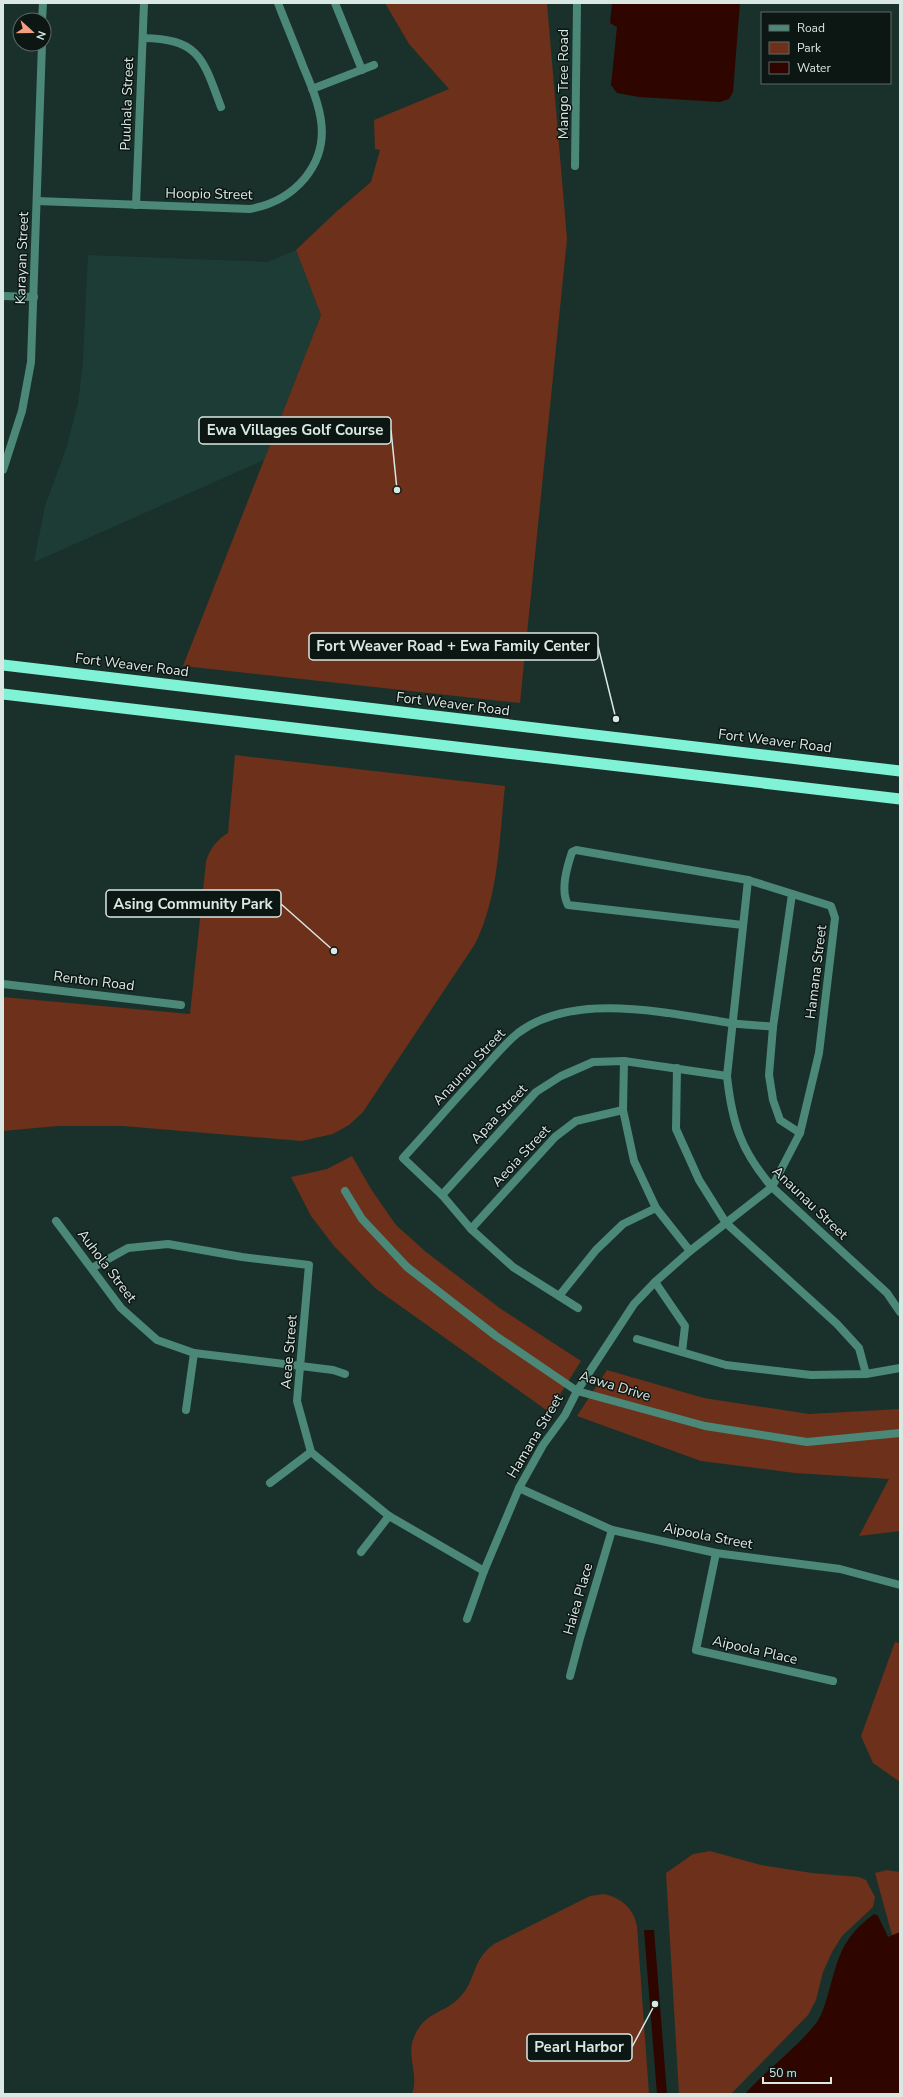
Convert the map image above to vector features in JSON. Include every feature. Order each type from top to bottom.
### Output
[{"type":"highway","name":"Fort Weaver Road","points":[[3,665],[521,728],[900,771]]},
{"type":"highway","points":[[3,694],[900,799]]},
{"type":"street","name":"Puuhala Street","points":[[136,205],[144,3]]},
{"type":"street","name":"Hoopio Street","points":[[37,201],[250,209],[269,204],[286,195],[307,175],[319,150],[322,122],[318,104],[278,3]]},
{"type":"street","points":[[335,3],[362,70]]},
{"type":"street","name":"Mango Tree Road","points":[[576,166],[577,3]]},
{"type":"street","points":[[143,38],[173,40],[192,50],[205,66],[221,107]]},
{"type":"street","name":"Karayan Street","points":[[3,470],[18,429],[31,362],[42,52]]},
{"type":"street","points":[[312,88],[374,65]]},
{"type":"street","points":[[3,296],[34,297]]},
{"type":"street","points":[[3,660],[18,667]]},
{"type":"street","name":"Hamana Street","points":[[467,1619],[484,1571],[519,1488],[543,1445],[565,1414],[577,1391],[634,1304],[655,1282],[690,1251],[772,1187],[800,1133],[819,1053],[835,918],[831,906],[748,880],[576,850],[572,852],[565,884],[566,900],[568,905],[743,925]]},
{"type":"street","name":"Anaunau Street","points":[[748,880],[727,1076],[730,1108],[744,1149],[772,1187],[887,1293],[900,1312]]},
{"type":"street","points":[[792,894],[773,1027],[769,1075],[772,1100],[780,1120],[800,1133]]},
{"type":"street","name":"Renton Road","points":[[3,984],[181,1005]]},
{"type":"street","name":"Anaunau Street","points":[[442,1195],[403,1158],[498,1053],[518,1033],[539,1021],[559,1014],[590,1008],[622,1008],[773,1027]]},
{"type":"street","points":[[624,1061],[623,1110],[634,1161],[656,1208],[690,1251]]},
{"type":"street","name":"Apaa Street","points":[[442,1195],[536,1092],[561,1076],[593,1062],[624,1061],[727,1076]]},
{"type":"street","points":[[677,1068],[676,1129],[699,1180],[726,1223],[837,1324],[859,1348],[866,1374]]},
{"type":"street","name":"Aeoia Street","points":[[471,1229],[555,1137],[576,1121],[623,1110]]},
{"type":"street","name":"Aawa Drive","points":[[345,1191],[362,1219],[407,1267],[496,1336],[577,1391],[705,1426],[807,1442],[900,1433]]},
{"type":"street","points":[[442,1195],[471,1229],[513,1267],[578,1308]]},
{"type":"street","points":[[559,1296],[596,1250],[622,1224],[656,1208]]},
{"type":"street","name":"Auhola Street","points":[[56,1220],[121,1308],[158,1340],[194,1353],[333,1370],[345,1374]]},
{"type":"street","name":"Aeae Street","points":[[92,1268],[128,1248],[168,1244],[242,1257],[309,1265],[297,1401],[311,1452]]},
{"type":"street","points":[[655,1282],[686,1326],[682,1352]]},
{"type":"street","points":[[637,1339],[726,1365],[770,1371],[811,1375],[866,1374],[900,1368]]},
{"type":"street","points":[[186,1410],[194,1353]]},
{"type":"street","points":[[270,1483],[311,1452],[389,1516],[484,1571]]},
{"type":"street","name":"Aipoola Street","points":[[519,1488],[612,1530],[716,1553],[840,1569],[900,1585]]},
{"type":"street","points":[[361,1552],[389,1516]]},
{"type":"street","name":"Haiea Place","points":[[570,1676],[612,1530]]},
{"type":"street","name":"Aipoola Place","points":[[716,1553],[696,1650],[833,1681]]},
{"type":"shaded area","points":[[296,250],[321,315],[264,460],[34,562],[45,506],[67,446],[78,403],[83,362],[88,255],[268,262]]},
{"type":"green space","points":[[385,3],[547,3],[567,239],[520,703],[183,666],[321,315],[296,250],[336,212],[371,182],[380,150],[375,149],[374,120],[449,89],[409,44]]},
{"type":"green space","points":[[235,755],[505,786],[497,867],[489,907],[475,944],[363,1112],[349,1125],[333,1134],[302,1141],[123,1126],[58,1126],[3,1131],[3,997],[190,1014],[206,862],[214,845],[220,838],[228,833]]},
{"type":"green space","points":[[352,1156],[371,1189],[396,1225],[426,1252],[501,1309],[581,1361],[549,1412],[375,1288],[334,1246],[311,1216],[291,1177],[327,1169]]},
{"type":"green space","points":[[607,1370],[704,1398],[809,1414],[900,1409],[900,1531],[859,1536],[889,1479],[795,1473],[701,1461],[577,1416]]},
{"type":"green space","points":[[895,1642],[900,1643],[900,1782],[873,1763],[861,1736]]},
{"type":"green space","points":[[710,1851],[761,1865],[812,1873],[859,1877],[866,1880],[875,1897],[873,1907],[842,1936],[832,1952],[823,1972],[816,2000],[808,2015],[731,2094],[679,2094],[666,1873],[693,1854]]},
{"type":"green space","points":[[887,1870],[900,1872],[900,1944],[892,1935],[875,1873]]},
{"type":"green space","points":[[604,1894],[616,1898],[626,1905],[633,1914],[637,1926],[649,2094],[412,2094],[414,2080],[411,2053],[413,2040],[417,2031],[428,2018],[454,2003],[460,1997],[469,1984],[477,1964],[486,1951],[494,1944],[590,1896]]},
{"type":"water","points":[[612,3],[740,3],[733,92],[729,99],[720,102],[639,97],[617,93],[611,85],[617,27],[610,23]]},
{"type":"water","points":[[874,1914],[878,1916],[888,1937],[900,1932],[900,2094],[745,2094],[809,2032],[817,2022],[824,2007],[843,1948],[855,1931]]},
{"type":"water","points":[[644,1930],[654,1930],[667,2094],[657,2094]]},
{"type":"place","name":"Ewa Villages Golf Course","points":[[397,490]]},
{"type":"place","name":"Fort Weaver Road + Ewa Family Center","points":[[616,719]]},
{"type":"place","name":"Asing Community Park","points":[[334,951]]},
{"type":"place","name":"Pearl Harbor","points":[[655,2004]]}]
